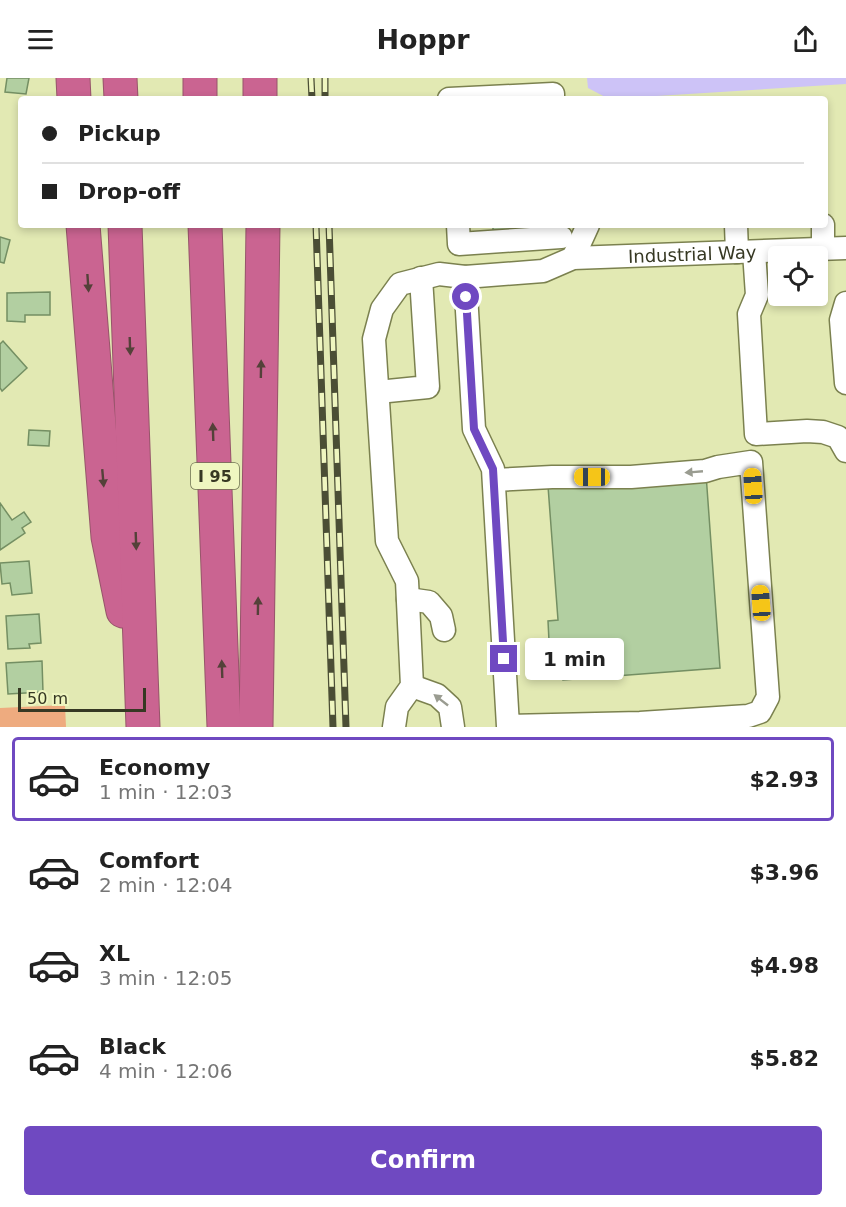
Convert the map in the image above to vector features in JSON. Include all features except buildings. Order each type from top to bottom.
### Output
[{"type":"highway","points":[[73,78],[74,96]]},
{"type":"highway","points":[[120,78],[121,96]]},
{"type":"highway","points":[[200,78],[200,96]]},
{"type":"highway","points":[[260,78],[260,96]]},
{"type":"highway","points":[[83,228],[108,537],[142,717]]},
{"type":"highway","points":[[125,228],[142,717]]},
{"type":"highway","name":"I 95","points":[[205,228],[224,727]]},
{"type":"highway","points":[[255,727],[263,228]]},
{"type":"street","points":[[511,96],[553,94],[553,96]]},
{"type":"street","points":[[458,228],[459,244],[561,231],[573,258]]},
{"type":"street","points":[[394,727],[397,707],[412,686],[407,581],[387,541],[374,339],[382,309],[400,284],[421,278],[439,274],[465,277],[543,271],[573,258],[587,228]]},
{"type":"street","points":[[737,228],[757,295],[749,314],[756,434],[807,431],[843,436]]},
{"type":"street","points":[[823,228],[824,246]]},
{"type":"street","name":"Industrial Way","points":[[828,249],[846,248]]},
{"type":"street","name":"Industrial Way","points":[[573,258],[768,251]]},
{"type":"street","points":[[465,277],[474,429],[493,469],[508,726],[640,723],[748,716],[760,712],[768,697],[751,462],[705,471],[631,477],[494,480]]},
{"type":"street","points":[[378,392],[428,387],[421,278]]},
{"type":"street","points":[[846,303],[841,320],[846,383]]},
{"type":"street","points":[[408,599],[429,602],[441,616],[444,630]]},
{"type":"street","points":[[412,686],[437,695],[450,707],[453,727]]},
{"type":"shaded area","points":[[587,78],[846,78],[846,84],[656,96],[603,96],[588,88]]},
{"type":"shaded area","points":[[65,705],[66,727],[0,727],[0,708]]},
{"type":"railway","points":[[311,78],[312,96]]},
{"type":"railway","points":[[325,78],[325,96]]},
{"type":"railway","points":[[316,228],[333,727]]},
{"type":"railway","points":[[329,228],[346,727]]},
{"type":"route","points":[[466,297],[474,429],[493,469],[504,659]]}]
